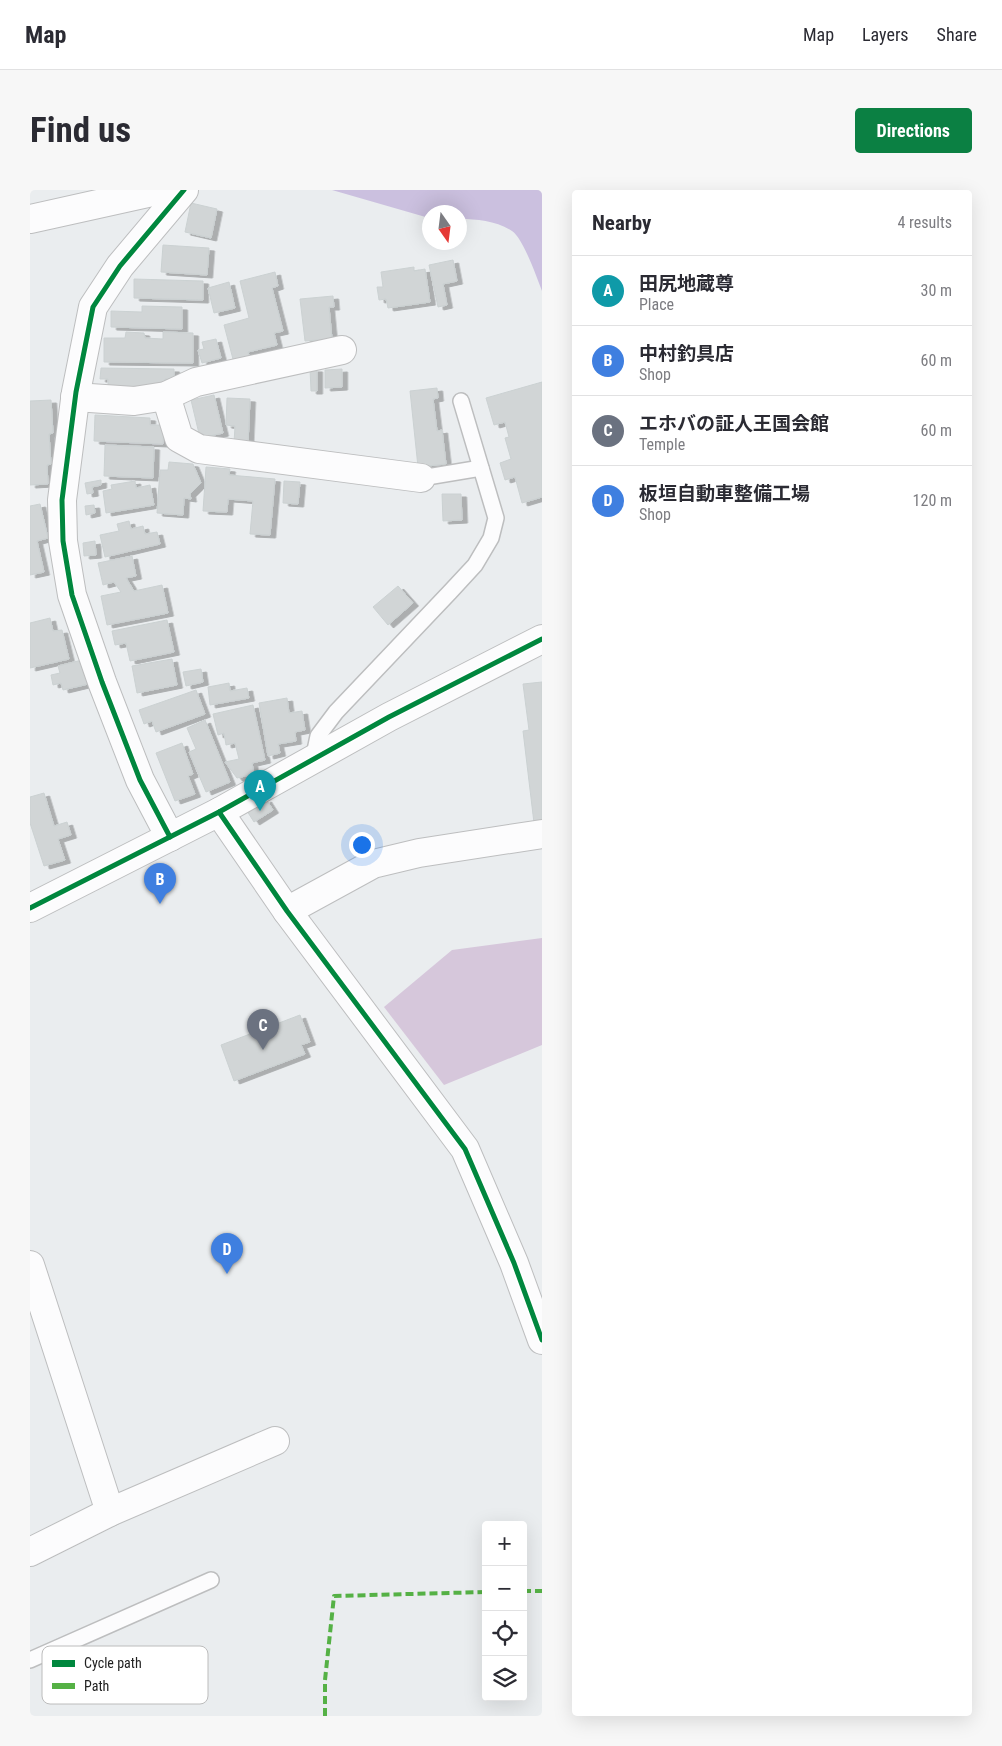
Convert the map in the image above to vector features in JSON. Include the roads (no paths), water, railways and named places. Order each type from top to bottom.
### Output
[{"type":"street","points":[[30,219],[161,190]]},
{"type":"street","points":[[170,837],[140,780],[102,682],[72,595],[63,541],[62,500],[75,397],[93,307],[120,266],[184,190]]},
{"type":"street","points":[[75,397],[134,401],[166,396],[196,382],[342,350]]},
{"type":"street","points":[[166,396],[179,438],[199,449],[421,478]]},
{"type":"street","points":[[30,908],[220,812],[389,717],[542,639]]},
{"type":"street","points":[[220,812],[287,910],[465,1149],[514,1263],[542,1340]]},
{"type":"street","points":[[287,910],[373,864],[419,853],[542,834]]},
{"type":"street","points":[[30,1265],[110,1512]]},
{"type":"street","points":[[30,1552],[110,1512],[275,1441]]},
{"type":"lane","points":[[313,760],[318,736],[336,712],[475,565],[491,538],[496,518],[461,401]]},
{"type":"lane","points":[[421,478],[481,468]]},
{"type":"lane","points":[[62,1646],[211,1580]]},
{"type":"lane","points":[[30,1660],[42,1655]]},
{"type":"place","name":"田尻地蔵尊","points":[[260,811]]},
{"type":"place","name":"中村釣具店","points":[[160,904]]},
{"type":"place","name":"エホバの証人王国会館","points":[[263,1050]]},
{"type":"place","name":"板垣自動車整備工場","points":[[227,1274]]}]
